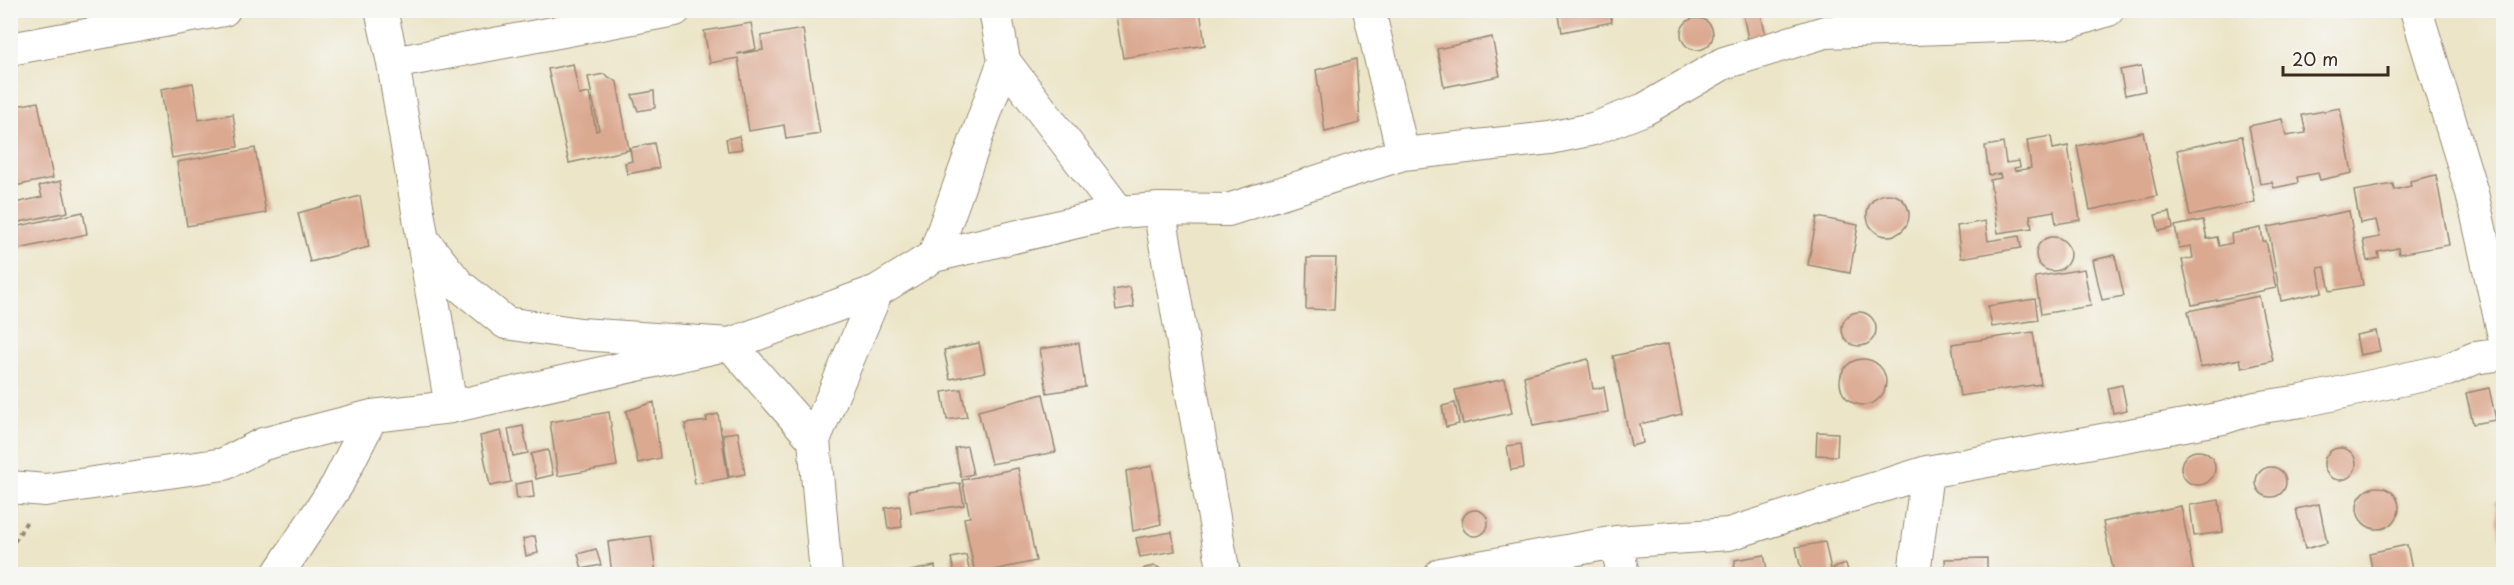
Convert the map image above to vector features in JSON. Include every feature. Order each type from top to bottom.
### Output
[{"type":"street","points":[[10,50],[56,39],[224,10]]},
{"type":"street","points":[[381,10],[393,63],[451,407]]},
{"type":"street","points":[[393,63],[675,10]]},
{"type":"street","points":[[995,10],[1004,61],[1119,212]]},
{"type":"street","points":[[1369,10],[1403,154]]},
{"type":"street","points":[[10,487],[45,490],[224,464],[263,444],[372,416],[451,407],[730,344],[877,291],[934,256],[1119,212],[1159,209],[1228,210],[1403,154],[1550,138],[1593,129],[1645,109],[1724,63],[1823,21],[2034,18],[2070,22],[2108,10]]},
{"type":"street","points":[[2419,12],[2472,193],[2504,336]]},
{"type":"street","points":[[934,256],[1004,61]]},
{"type":"street","points":[[1159,209],[1224,574]]},
{"type":"street","points":[[423,240],[459,285],[506,323],[580,334],[730,344],[813,440]]},
{"type":"street","points":[[826,574],[813,440],[877,291]]},
{"type":"street","points":[[1441,574],[1616,542],[1729,534],[1927,472],[2223,418],[2255,408],[2313,399],[2447,370],[2475,358],[2504,354]]},
{"type":"street","points":[[278,574],[338,485],[372,416]]},
{"type":"street","points":[[1914,574],[1927,472]]},
{"type":"street","points":[[1616,542],[1623,574]]},
{"type":"building","points":[[1115,10],[1200,10],[1205,45],[1123,58]]},
{"type":"building","points":[[1558,10],[1609,10],[1612,22],[1562,32]]},
{"type":"building","points":[[1742,10],[1760,10],[1766,36],[1748,39]]},
{"type":"building","points":[[1697,18],[1708,23],[1713,34],[1708,45],[1697,50],[1686,45],[1681,34],[1686,23]]},
{"type":"building","points":[[751,23],[756,49],[737,54],[763,50],[761,36],[803,29],[820,134],[786,139],[784,125],[749,131],[738,58],[710,63],[704,31]]},
{"type":"building","points":[[1492,37],[1500,76],[1444,87],[1437,49]]},
{"type":"building","points":[[1356,59],[1360,123],[1325,132],[1316,70]]},
{"type":"building","points":[[573,64],[579,95],[589,93],[596,131],[599,130],[588,77],[604,74],[617,82],[629,150],[569,163],[548,69]]},
{"type":"building","points":[[2141,66],[2145,91],[2125,95],[2120,70]]},
{"type":"building","points":[[193,83],[199,120],[233,114],[238,147],[172,158],[161,89]]},
{"type":"building","points":[[654,91],[655,108],[638,111],[632,95]]},
{"type":"building","points":[[38,102],[53,178],[10,187],[10,107]]},
{"type":"building","points":[[2340,108],[2352,173],[2320,180],[2318,173],[2297,177],[2298,183],[2274,188],[2272,182],[2260,184],[2249,126],[2282,119],[2286,136],[2306,133],[2302,115]]},
{"type":"building","points":[[2143,132],[2157,196],[2090,210],[2077,146]]},
{"type":"building","points":[[739,136],[742,149],[728,151],[726,139]]},
{"type":"building","points":[[2051,136],[2053,149],[2068,146],[2080,220],[2056,224],[2054,211],[2030,215],[2032,228],[1998,233],[1990,180],[2001,178],[2000,174],[1989,175],[1985,146],[2003,143],[2006,163],[2019,161],[2020,167],[2014,168],[2015,171],[2031,168],[2027,140]]},
{"type":"building","points":[[2242,136],[2255,202],[2190,216],[2177,150]]},
{"type":"building","points":[[654,143],[659,168],[627,174],[625,163],[632,161],[630,148]]},
{"type":"building","points":[[255,148],[266,213],[187,226],[177,162]]},
{"type":"building","points":[[2436,175],[2449,245],[2399,254],[2398,248],[2378,252],[2379,258],[2367,261],[2363,240],[2380,237],[2376,220],[2360,223],[2354,191],[2393,184],[2394,190],[2411,186],[2410,181]]},
{"type":"building","points":[[61,181],[68,212],[10,224],[10,192],[13,191],[15,203],[42,197],[39,186]]},
{"type":"building","points":[[1888,194],[1903,200],[1909,215],[1903,230],[1888,236],[1873,230],[1867,215],[1873,200]]},
{"type":"building","points":[[360,196],[369,247],[310,262],[298,213]]},
{"type":"building","points":[[2349,211],[2363,285],[2330,291],[2325,267],[2318,268],[2322,292],[2281,301],[2268,227]]},
{"type":"building","points":[[83,212],[87,234],[10,251],[10,228]]},
{"type":"building","points":[[2170,212],[2173,228],[2159,231],[2155,215]]},
{"type":"building","points":[[1817,217],[1858,225],[1850,273],[1808,265]]},
{"type":"building","points":[[2203,220],[2207,239],[2217,237],[2219,246],[2232,243],[2231,234],[2261,228],[2276,288],[2192,305],[2182,260],[2193,258],[2191,246],[2179,248],[2175,226]]},
{"type":"building","points":[[1985,221],[1988,241],[2019,236],[2021,248],[1961,258],[1957,226]]},
{"type":"building","points":[[2053,237],[2065,242],[2070,254],[2065,266],[2053,271],[2041,266],[2036,254],[2041,242]]},
{"type":"building","points":[[2115,255],[2124,296],[2102,300],[2093,260]]},
{"type":"building","points":[[1307,258],[1336,258],[1334,310],[1306,309]]},
{"type":"building","points":[[2084,269],[2091,306],[2041,314],[2035,277]]},
{"type":"building","points":[[1130,287],[1134,307],[1116,310],[1113,290]]},
{"type":"building","points":[[2259,296],[2273,361],[2242,368],[2240,359],[2200,367],[2188,311]]},
{"type":"building","points":[[2035,299],[2038,320],[1992,327],[1988,306]]},
{"type":"building","points":[[1859,312],[1871,317],[1876,329],[1871,341],[1859,346],[1847,341],[1842,329],[1847,317]]},
{"type":"building","points":[[2376,331],[2380,351],[2360,355],[2356,335]]},
{"type":"building","points":[[2033,332],[2041,384],[1960,396],[1952,344]]},
{"type":"building","points":[[979,343],[985,372],[950,379],[944,350]]},
{"type":"building","points":[[1079,343],[1085,387],[1047,393],[1040,349]]},
{"type":"building","points":[[1668,344],[1682,414],[1640,424],[1643,443],[1631,446],[1613,356]]},
{"type":"building","points":[[1588,359],[1593,389],[1604,387],[1608,412],[1533,426],[1524,376]]},
{"type":"building","points":[[1863,359],[1879,366],[1886,382],[1879,398],[1863,405],[1847,398],[1840,382],[1847,366]]},
{"type":"building","points":[[1505,379],[1512,413],[1463,424],[1455,390]]},
{"type":"building","points":[[2122,385],[2127,410],[2113,413],[2108,388]]},
{"type":"building","points":[[2489,388],[2496,420],[2473,424],[2466,393]]},
{"type":"building","points":[[961,389],[967,417],[947,420],[942,392]]},
{"type":"building","points":[[1043,394],[1056,452],[991,464],[978,411]]},
{"type":"building","points":[[654,402],[660,458],[638,463],[626,411]]},
{"type":"building","points":[[1455,403],[1459,424],[1446,427],[1442,406]]},
{"type":"building","points":[[609,412],[617,466],[558,476],[550,422]]},
{"type":"building","points":[[718,414],[728,478],[695,484],[685,424],[707,421],[706,417]]},
{"type":"building","points":[[523,426],[528,453],[513,456],[508,429]]},
{"type":"building","points":[[501,431],[511,482],[490,486],[480,436]]},
{"type":"building","points":[[738,432],[745,474],[729,477],[723,434]]},
{"type":"building","points":[[1817,432],[1838,433],[1837,456],[1816,455]]},
{"type":"building","points":[[1521,444],[1524,468],[1511,470],[1507,446]]},
{"type":"building","points":[[967,446],[973,474],[961,477],[955,448]]},
{"type":"building","points":[[2340,448],[2351,453],[2356,464],[2351,475],[2340,480],[2329,475],[2324,464],[2329,453]]},
{"type":"building","points":[[548,450],[553,475],[536,479],[531,454]]},
{"type":"building","points":[[2198,451],[2210,456],[2215,468],[2210,480],[2198,485],[2186,480],[2181,468],[2186,456]]},
{"type":"building","points":[[1152,466],[1161,524],[1133,531],[1126,471]]},
{"type":"building","points":[[2271,467],[2282,471],[2286,482],[2282,493],[2271,497],[2260,493],[2256,482],[2260,471]]},
{"type":"building","points":[[1018,468],[1036,561],[975,574],[964,518],[970,517],[962,480]]},
{"type":"building","points":[[532,481],[534,497],[517,499],[515,484]]},
{"type":"building","points":[[960,483],[964,505],[911,513],[908,491]]},
{"type":"building","points":[[2378,487],[2393,493],[2399,508],[2393,523],[2378,529],[2363,523],[2357,508],[2363,493]]},
{"type":"building","points":[[2219,500],[2223,532],[2194,536],[2190,505]]},
{"type":"building","points":[[2504,501],[2504,538],[2500,539],[2495,502]]},
{"type":"building","points":[[2319,504],[2327,543],[2305,549],[2296,509]]},
{"type":"building","points":[[900,506],[902,527],[888,529],[885,508]]},
{"type":"building","points":[[2181,506],[2194,574],[2114,574],[2103,522]]},
{"type":"building","points":[[1475,510],[1484,514],[1488,523],[1484,532],[1475,536],[1466,532],[1462,523],[1466,514]]},
{"type":"building","points":[[1172,532],[1175,551],[1140,557],[1136,538]]},
{"type":"building","points":[[535,536],[538,553],[526,556],[523,539]]},
{"type":"building","points":[[651,536],[656,574],[612,574],[608,542]]},
{"type":"building","points":[[1825,542],[1832,574],[1802,574],[1796,547]]},
{"type":"building","points":[[2407,545],[2413,574],[2373,574],[2369,553]]},
{"type":"building","points":[[596,549],[601,565],[582,569],[578,554]]},
{"type":"building","points":[[966,555],[970,574],[955,574],[951,558]]},
{"type":"building","points":[[1764,555],[1768,574],[1734,574],[1735,560]]},
{"type":"building","points":[[1987,558],[1987,574],[1946,574],[1945,559]]},
{"type":"building","points":[[1846,564],[1849,574],[1835,574],[1833,568]]},
{"type":"building","points":[[935,566],[936,574],[910,574],[910,571]]},
{"type":"building","points":[[1155,566],[1167,574],[1139,574],[1145,568]]},
{"type":"building","points":[[547,569],[547,574],[530,574],[530,571]]}]
